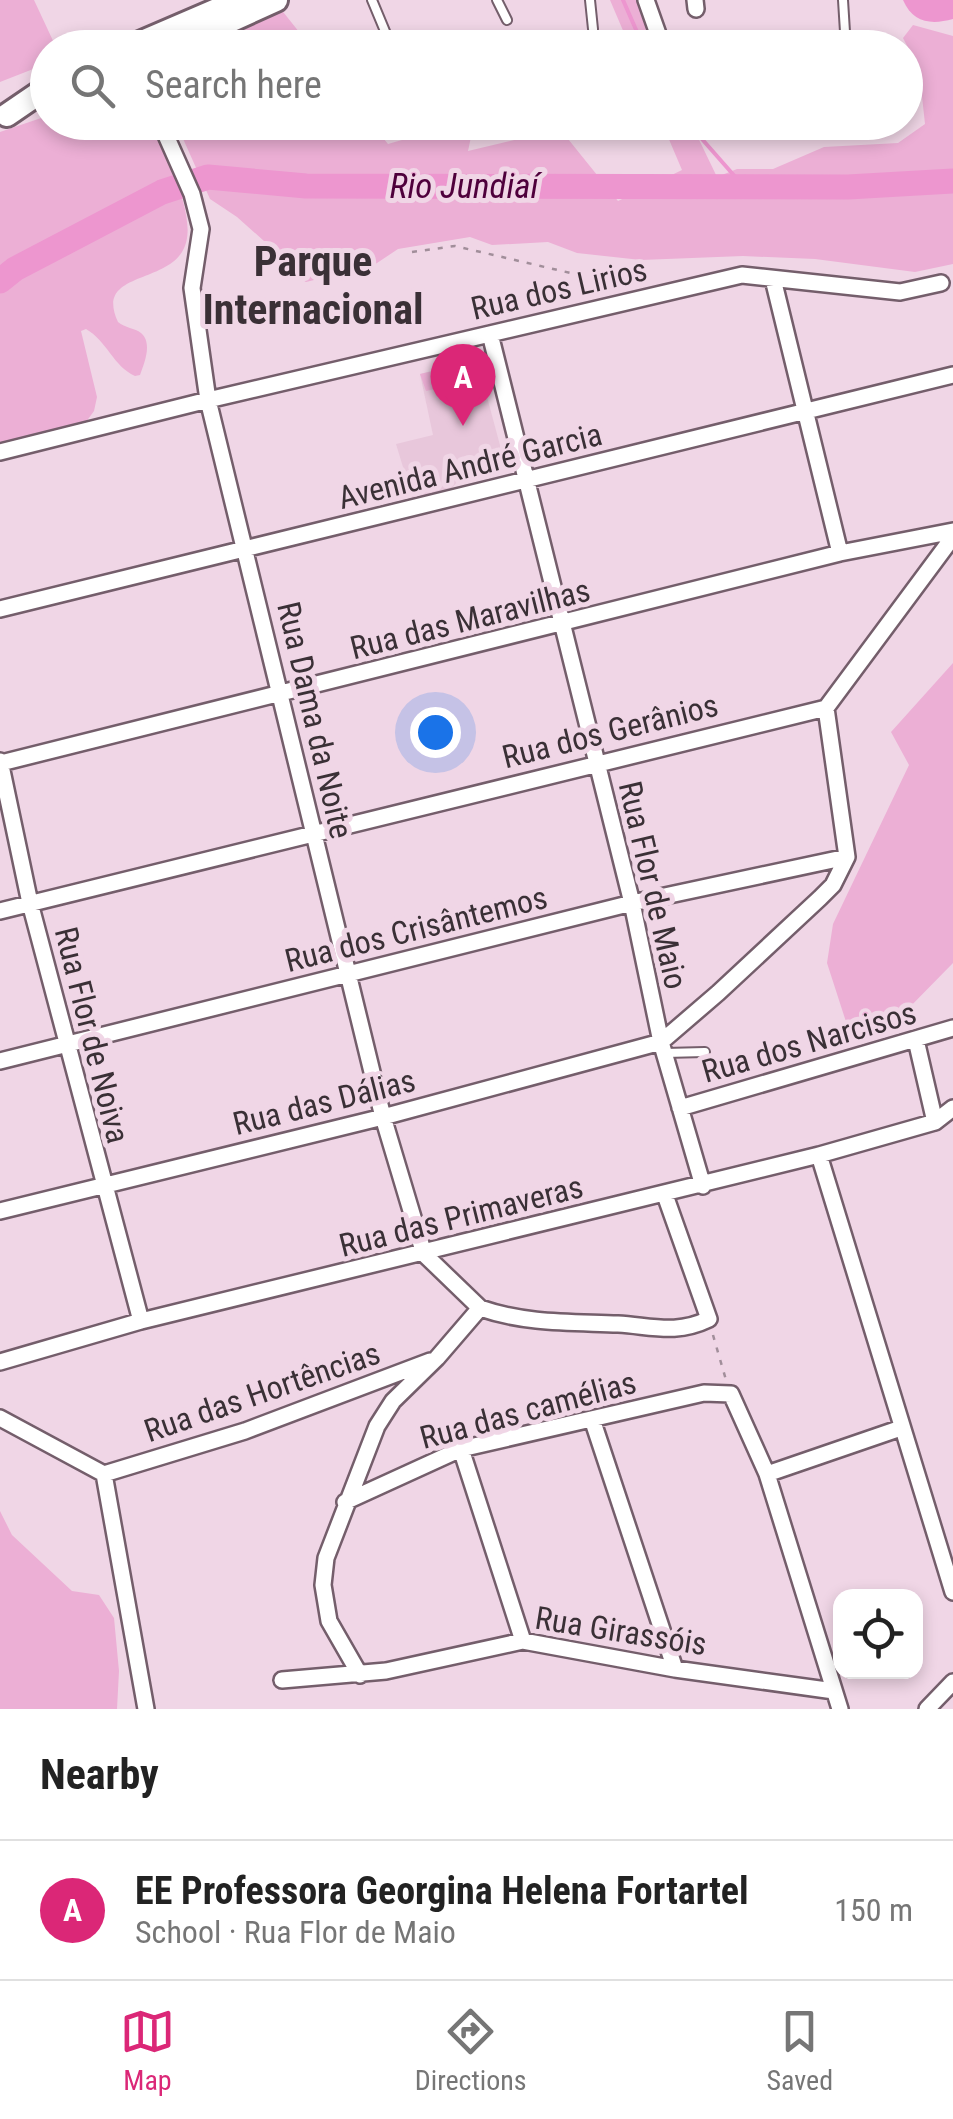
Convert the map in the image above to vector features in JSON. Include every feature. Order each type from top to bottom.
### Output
[{"type":"main road","points":[[170,30],[240,0]]},
{"type":"main road","points":[[210,30],[276,0]]},
{"type":"main road","points":[[30,99],[7,115],[30,108]]},
{"type":"street","points":[[646,0],[656,30]]},
{"type":"street","name":"Rua Dama da Noite","points":[[167,140],[192,194],[200,229],[192,288],[208,400],[383,1117],[424,1254],[480,1308]]},
{"type":"street","name":"Rua dos Lirios","points":[[0,452],[742,275],[900,292],[941,283]]},
{"type":"street","points":[[773,279],[840,553]]},
{"type":"street","name":"Rua Flor de Maio","points":[[490,334],[632,902],[662,1048]]},
{"type":"street","name":"Avenida André Garcia","points":[[0,609],[953,375]]},
{"type":"street","points":[[703,1186],[662,1048],[833,885],[847,857],[826,708],[953,534]]},
{"type":"street","name":"Rua das Maravilhas","points":[[0,762],[840,553],[953,534]]},
{"type":"street","name":"Rua dos Gerânios","points":[[0,912],[826,708]]},
{"type":"street","name":"Rua Flor de Noiva","points":[[0,762],[30,903],[141,1321]]},
{"type":"street","name":"Rua dos Crisântemos","points":[[0,1061],[632,902],[847,857]]},
{"type":"street","name":"Rua dos Narcisos","points":[[680,1108],[953,1028]]},
{"type":"street","points":[[916,1040],[935,1122],[953,1108]]},
{"type":"street","name":"Rua das Dálias","points":[[0,1211],[662,1048]]},
{"type":"street","name":"Rua das Primaveras","points":[[0,1362],[141,1321],[703,1186],[935,1122]]},
{"type":"street","points":[[819,1155],[953,1592]]},
{"type":"street","points":[[360,1675],[336,1636],[324,1606],[326,1558],[377,1426],[393,1400],[437,1358],[480,1308],[551,1324],[628,1325],[665,1330],[692,1327],[709,1319],[665,1195]]},
{"type":"street","name":"Rua das Hortências","points":[[104,1474],[261,1426],[437,1358]]},
{"type":"street","name":"Rua das camélias","points":[[345,1502],[461,1450],[704,1392],[730,1394]]},
{"type":"street","points":[[730,1394],[767,1474],[840,1709]]},
{"type":"street","points":[[0,1418],[104,1474],[146,1709]]},
{"type":"street","points":[[592,1418],[675,1669]]},
{"type":"street","points":[[767,1474],[901,1428]]},
{"type":"street","points":[[461,1450],[523,1640]]},
{"type":"street","name":"Rua Girassóis","points":[[282,1680],[360,1675],[440,1661],[523,1640],[675,1669],[834,1691]]},
{"type":"street","points":[[927,1709],[953,1682]]},
{"type":"lane","points":[[372,0],[384,30]]},
{"type":"lane","points":[[497,0],[507,20]]},
{"type":"lane","points":[[590,0],[593,29]]},
{"type":"lane","points":[[843,0],[845,30]]},
{"type":"lane","points":[[662,1048],[706,1052]]},
{"type":"path","points":[[412,252],[455,246],[579,275],[609,274],[676,290]]},
{"type":"path","points":[[709,1319],[730,1394]]},
{"type":"shaded area","points":[[0,0],[34,0],[48,30],[30,30],[30,70],[0,82]]},
{"type":"shaded area","points":[[610,0],[642,0],[653,30],[623,30]]},
{"type":"shaded area","points":[[903,0],[953,0],[953,19],[937,22],[917,18]]},
{"type":"shaded area","points":[[280,8],[297,30],[237,30]]},
{"type":"shaded area","points":[[913,25],[953,36],[953,264],[915,272],[815,259],[743,256],[641,260],[577,253],[548,242],[492,245],[470,237],[398,249],[374,265],[306,282],[281,267],[264,241],[210,199],[184,140],[385,140],[388,144],[402,140],[470,140],[468,151],[514,140],[569,140],[618,201],[682,170],[669,140],[699,140],[717,177],[737,169],[773,169],[824,147],[923,140],[923,30],[909,30]]},
{"type":"shaded area","points":[[30,122],[30,140],[161,140],[184,206],[187,239],[173,262],[115,295],[113,306],[118,322],[145,337],[147,354],[140,375],[127,372],[93,334],[86,329],[81,331],[97,397],[94,411],[83,426],[0,451],[0,132]]},
{"type":"shaded area","points":[[470,361],[479,367],[501,449],[499,467],[457,482],[450,490],[413,500],[396,444],[433,435],[420,374]]},
{"type":"shaded area","points":[[464,364],[469,381],[426,391],[420,374]]},
{"type":"shaded area","points":[[953,663],[953,963],[902,1015],[849,1031],[827,963],[833,924],[909,765],[891,732]]},
{"type":"shaded area","points":[[0,1511],[12,1535],[72,1591],[99,1595],[114,1618],[119,1671],[117,1709],[0,1709]]},
{"type":"waterway","points":[[623,0],[636,30]]},
{"type":"waterway","points":[[703,140],[745,188]]},
{"type":"waterway","name":"Rio Jundiaí","points":[[0,281],[15,269],[162,192],[208,177],[306,186],[848,187],[953,181]]},
{"type":"place","name":"EE Professora Georgina Helena Fortartel","points":[[463,426]]},
{"type":"district","name":"Parque Internacional","points":[[313,285]]}]
